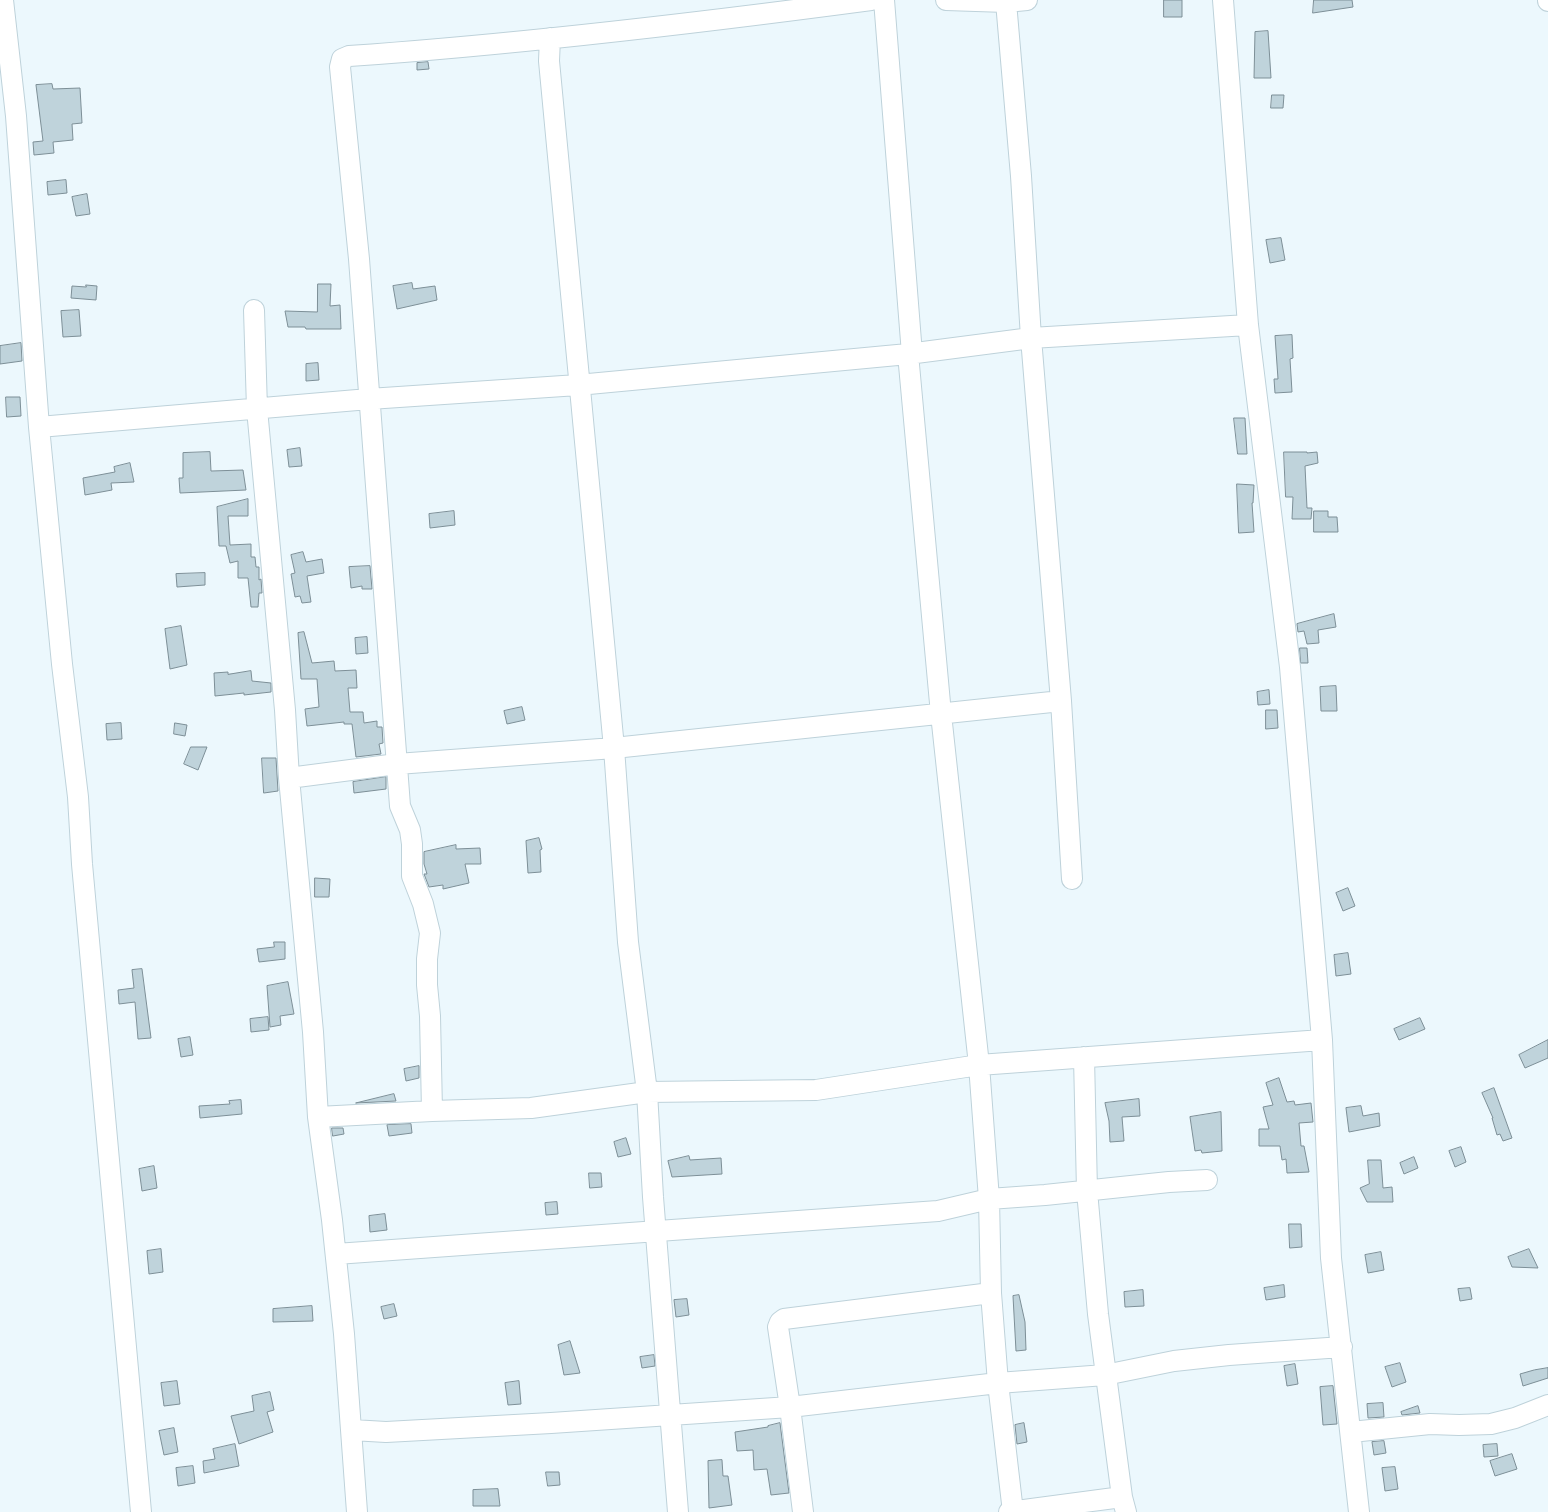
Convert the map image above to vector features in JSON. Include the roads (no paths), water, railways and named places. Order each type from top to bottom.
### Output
[{"type":"street","points":[[3,0],[16,116],[39,428],[62,664],[78,797],[82,864],[141,1512]]},
{"type":"street","points":[[432,1111],[430,1016],[427,985],[430,933],[412,876],[410,830],[400,806],[359,260],[340,67],[342,59],[349,56],[461,48],[747,17],[871,0]]},
{"type":"street","points":[[884,0],[910,354],[941,714],[979,1065],[990,1198],[991,1293],[998,1384],[1013,1512]]},
{"type":"street","points":[[946,0],[1006,2],[1027,0]]},
{"type":"street","points":[[1223,0],[1248,325],[1290,667],[1322,1040],[1331,1258],[1359,1512]]},
{"type":"street","points":[[1006,2],[1061,702],[1072,879]]},
{"type":"street","points":[[550,38],[549,61],[578,385],[614,748],[628,942],[647,1092],[678,1512]]},
{"type":"street","points":[[254,310],[257,409],[286,710],[289,778],[318,1118],[336,1254],[352,1430],[357,1512]]},
{"type":"street","points":[[39,428],[369,398],[578,385],[910,354],[1031,338],[1248,325]]},
{"type":"street","points":[[289,778],[397,764],[614,748],[1061,702]]},
{"type":"street","points":[[318,1118],[432,1111],[530,1108],[647,1092],[816,1090],[979,1065],[1322,1040]]},
{"type":"street","points":[[1009,1512],[1124,1504],[1105,1375],[1087,1191],[1084,1057]]},
{"type":"street","points":[[336,1254],[938,1211],[990,1198],[1207,1180]]},
{"type":"street","points":[[803,1512],[778,1327],[780,1322],[784,1319],[991,1293]]},
{"type":"street","points":[[352,1430],[386,1432],[790,1408],[998,1384],[1105,1375],[1174,1361],[1228,1355],[1342,1347]]},
{"type":"street","points":[[1351,1432],[1430,1424],[1491,1424],[1515,1418],[1548,1405]]}]
